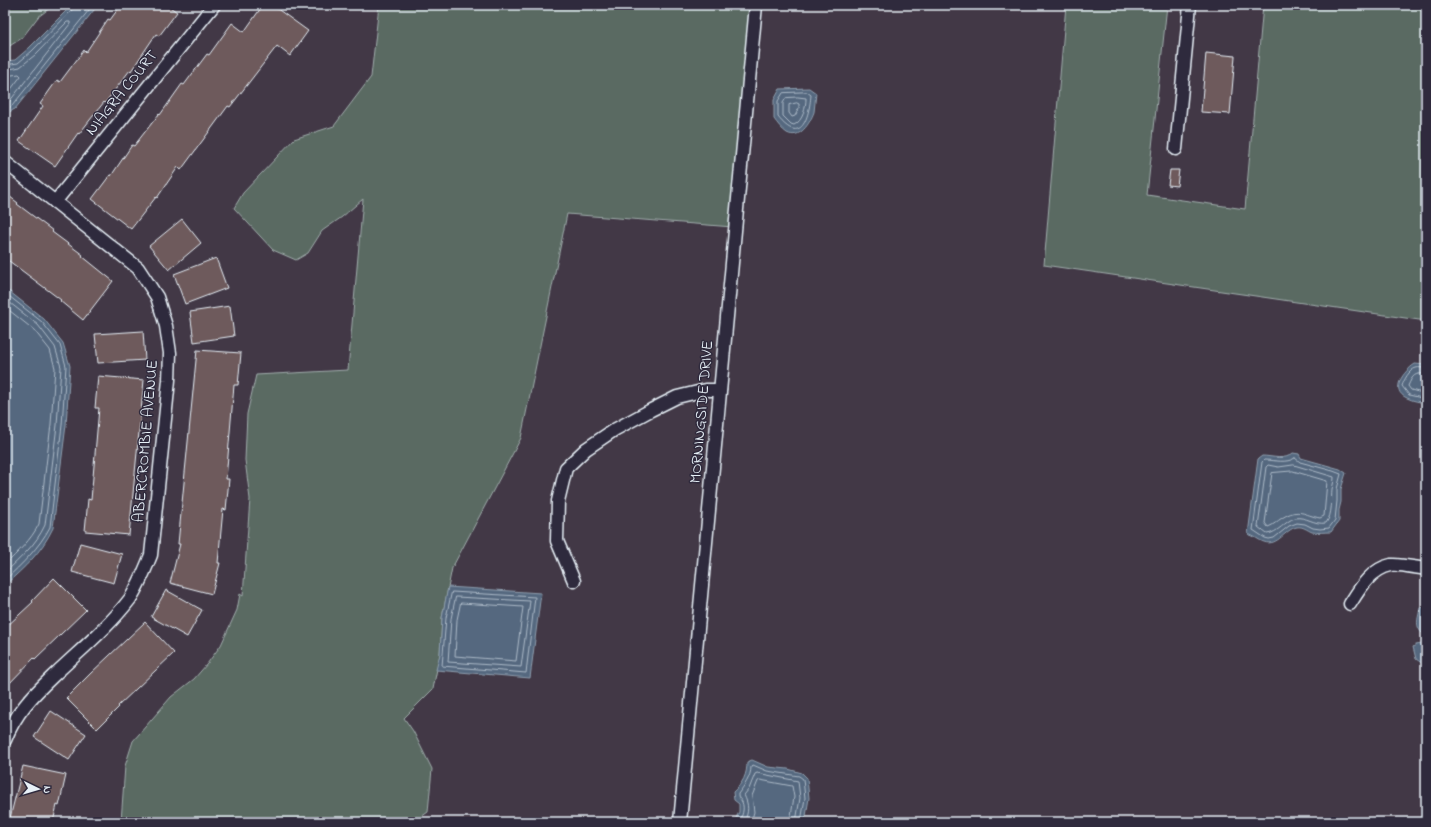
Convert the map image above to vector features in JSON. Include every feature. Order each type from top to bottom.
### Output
[{"type":"street","name":"NIAGRA COURT","points":[[55,202],[214,5]]},
{"type":"street","name":"MORNINGSIDE DRIVE","points":[[680,822],[756,5]]},
{"type":"street","points":[[1176,149],[1190,5]]},
{"type":"street","name":"ABERCROMBIE AVENUE","points":[[5,162],[138,268],[157,297],[166,326],[170,353],[169,380],[151,555],[142,577],[130,598],[111,621],[28,700],[10,728],[5,740]]},
{"type":"street","points":[[574,581],[557,541],[558,501],[566,468],[586,448],[614,430],[657,406],[677,396],[706,390],[720,390]]},
{"type":"street","points":[[1350,604],[1365,582],[1378,571],[1392,565],[1426,569]]},
{"type":"green space","points":[[5,5],[54,5],[38,17],[22,38],[5,49]]},
{"type":"green space","points":[[379,5],[753,5],[733,227],[567,214],[521,438],[452,568],[442,618],[440,654],[433,689],[404,718],[413,731],[432,769],[428,812],[414,822],[121,822],[125,766],[133,741],[171,697],[194,679],[207,664],[221,645],[237,610],[240,594],[243,596],[250,499],[245,460],[247,414],[256,375],[348,370],[363,199],[342,217],[322,231],[308,253],[296,260],[273,250],[234,208],[243,193],[294,139],[334,126],[371,77]]},
{"type":"green space","points":[[1066,5],[1167,5],[1147,195],[1245,209],[1263,5],[1426,5],[1426,321],[1044,265]]},
{"type":"water","points":[[72,5],[98,5],[15,109],[5,114],[5,61],[15,60]]},
{"type":"water","points":[[809,88],[816,93],[814,112],[804,129],[792,135],[787,133],[774,119],[774,100],[780,89]]},
{"type":"water","points":[[5,288],[44,319],[63,343],[70,366],[66,425],[53,528],[38,552],[26,566],[5,585]]},
{"type":"water","points":[[1415,364],[1426,365],[1426,403],[1407,398],[1402,395],[1399,390],[1400,381],[1403,376]]},
{"type":"water","points":[[1293,453],[1299,454],[1301,458],[1340,469],[1346,473],[1341,489],[1339,521],[1331,532],[1312,532],[1297,527],[1293,528],[1273,542],[1264,542],[1248,534],[1258,459],[1262,456],[1278,458],[1286,457]]},
{"type":"water","points":[[448,587],[541,593],[530,678],[436,670],[440,654],[442,618]]},
{"type":"water","points":[[1426,607],[1426,666],[1416,659],[1413,647],[1422,644],[1424,641],[1424,635],[1419,629],[1418,623],[1420,608]]},
{"type":"water","points":[[752,760],[768,767],[788,769],[802,773],[807,778],[809,798],[805,822],[734,822],[739,812],[739,804],[734,800],[733,792],[744,778],[747,762]]},
{"type":"building","points":[[121,5],[167,5],[177,12],[159,36],[156,34],[131,71],[130,70],[79,134],[78,133],[55,166],[19,141],[43,106],[40,104],[57,80],[60,82],[84,50],[86,52],[108,19],[110,20]]},
{"type":"building","points":[[263,5],[272,5],[308,31],[290,56],[277,46],[230,107],[228,106],[181,170],[178,167],[157,198],[156,197],[131,229],[92,199],[110,175],[111,176],[132,145],[134,146],[159,114],[160,115],[182,84],[184,85],[207,54],[209,55],[232,23],[244,32]]},
{"type":"building","points":[[1206,53],[1235,56],[1230,114],[1201,112]]},
{"type":"building","points":[[1170,170],[1179,170],[1177,186],[1168,185]]},
{"type":"building","points":[[5,193],[53,231],[52,232],[83,255],[82,256],[113,281],[83,320],[60,301],[61,300],[5,258]]},
{"type":"building","points":[[182,219],[201,243],[169,270],[149,246]]},
{"type":"building","points":[[216,258],[227,288],[185,304],[174,274]]},
{"type":"building","points":[[230,306],[234,336],[194,342],[190,312]]},
{"type":"building","points":[[143,331],[145,360],[98,363],[95,334]]},
{"type":"building","points":[[197,350],[241,353],[238,385],[234,385],[226,479],[229,479],[226,510],[223,509],[218,563],[220,563],[212,594],[170,583],[180,544],[178,544]]},
{"type":"building","points":[[98,376],[144,380],[129,535],[85,531],[88,499],[91,500],[99,408],[95,408]]},
{"type":"building","points":[[80,543],[122,554],[114,583],[72,572]]},
{"type":"building","points":[[54,578],[86,610],[35,659],[34,658],[5,688],[5,628],[33,602],[32,601]]},
{"type":"building","points":[[166,590],[202,610],[187,637],[151,617]]},
{"type":"building","points":[[145,622],[174,653],[118,706],[119,707],[97,729],[66,698]]},
{"type":"building","points":[[51,711],[86,734],[69,760],[34,737]]},
{"type":"building","points":[[23,766],[66,775],[59,806],[57,805],[53,822],[9,822]]}]
